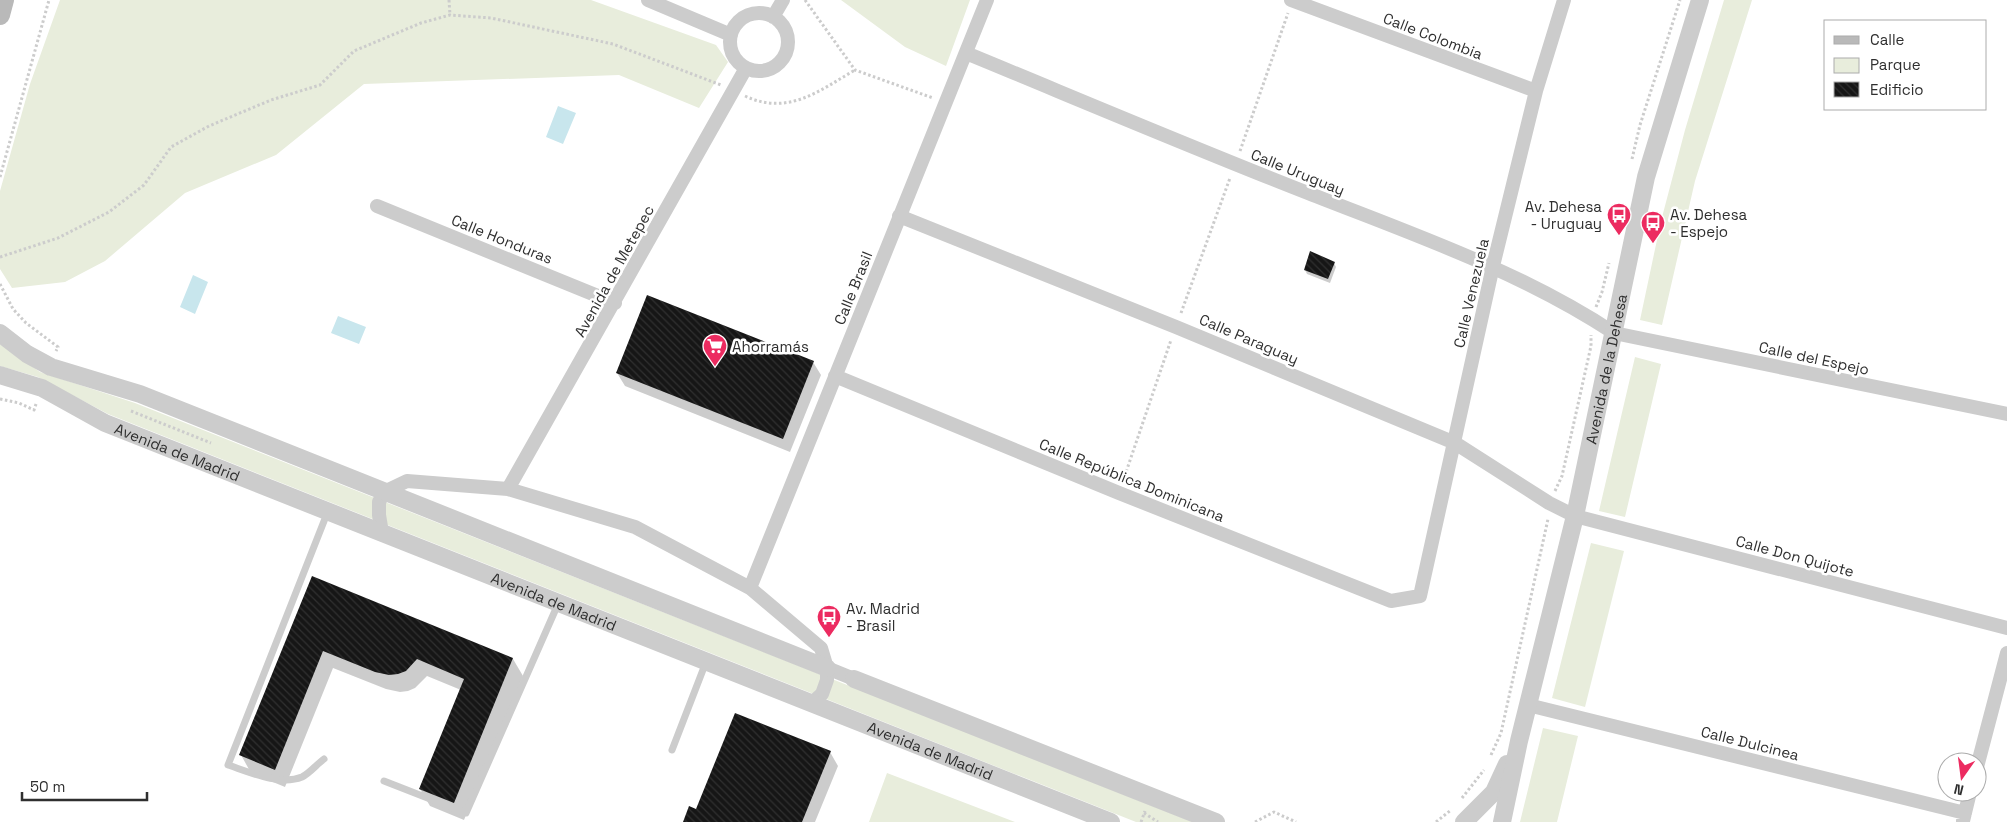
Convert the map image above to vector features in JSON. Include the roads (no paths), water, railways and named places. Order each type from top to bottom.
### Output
[{"type":"main road","points":[[0,15],[4,0]]},
{"type":"street","points":[[648,0],[731,35]]},
{"type":"street","points":[[773,17],[782,0]]},
{"type":"street","name":"Calle Brasil","points":[[750,588],[987,0]]},
{"type":"street","name":"Calle Colombia","points":[[1292,0],[1322,5],[1536,91]]},
{"type":"street","name":"Calle Venezuela","points":[[1420,596],[1493,266],[1536,91],[1564,0]]},
{"type":"street","name":"Avenida de la Dehesa","points":[[1502,822],[1518,741],[1575,516],[1646,177],[1700,0]]},
{"type":"street","points":[[765,14],[773,17],[786,32],[787,52],[775,67],[766,71],[746,68],[732,54],[731,35],[735,27],[748,16],[765,14]]},
{"type":"street","name":"Calle Uruguay","points":[[966,53],[1235,164],[1493,266],[1591,318],[1614,333]]},
{"type":"street","name":"Avenida de Metepec","points":[[508,489],[615,303],[746,68]]},
{"type":"street","name":"Calle Honduras","points":[[377,206],[615,303]]},
{"type":"street","name":"Calle Paraguay","points":[[899,216],[1176,326],[1455,442],[1550,503],[1575,516]]},
{"type":"street","points":[[0,333],[28,354],[51,367],[140,394],[1216,822]]},
{"type":"street","name":"Calle del Espejo","points":[[1614,333],[2007,414]]},
{"type":"street","name":"Avenida de Madrid","points":[[0,375],[42,388],[106,423],[1111,822]]},
{"type":"street","name":"Calle República Dominicana","points":[[835,376],[1119,493],[1391,601],[1420,596]]},
{"type":"street","points":[[382,533],[378,515],[378,502],[384,492],[407,481],[508,489],[635,527],[750,588],[821,648],[826,668],[826,687],[822,694],[812,703]]},
{"type":"street","name":"Calle Don Quijote","points":[[1575,516],[2007,628]]},
{"type":"street","points":[[1981,752],[2007,653]]},
{"type":"street","name":"Calle Dulcinea","points":[[1528,705],[1964,818]]},
{"type":"street","name":"Avenida de la Dehesa","points":[[1464,822],[1494,792],[1518,741]]},
{"type":"street","points":[[1964,818],[1968,802]]},
{"type":"lane","points":[[324,759],[302,777],[287,779],[268,779],[228,765],[328,511]]},
{"type":"lane","points":[[384,781],[466,813],[559,603]]},
{"type":"lane","points":[[672,750],[706,661]]},
{"type":"water","points":[[558,106],[576,113],[563,144],[546,137]]},
{"type":"water","points":[[193,275],[208,282],[195,314],[180,307]]},
{"type":"water","points":[[338,316],[366,327],[359,344],[331,333]]},
{"type":"place","name":"Av. Dehesa - Uruguay","points":[[1619,236]]},
{"type":"place","name":"Av. Dehesa - Espejo","points":[[1653,244]]},
{"type":"place","name":"Ahorramás","points":[[715,367]]},
{"type":"place","name":"Av. Madrid - Brasil","points":[[829,638]]}]
